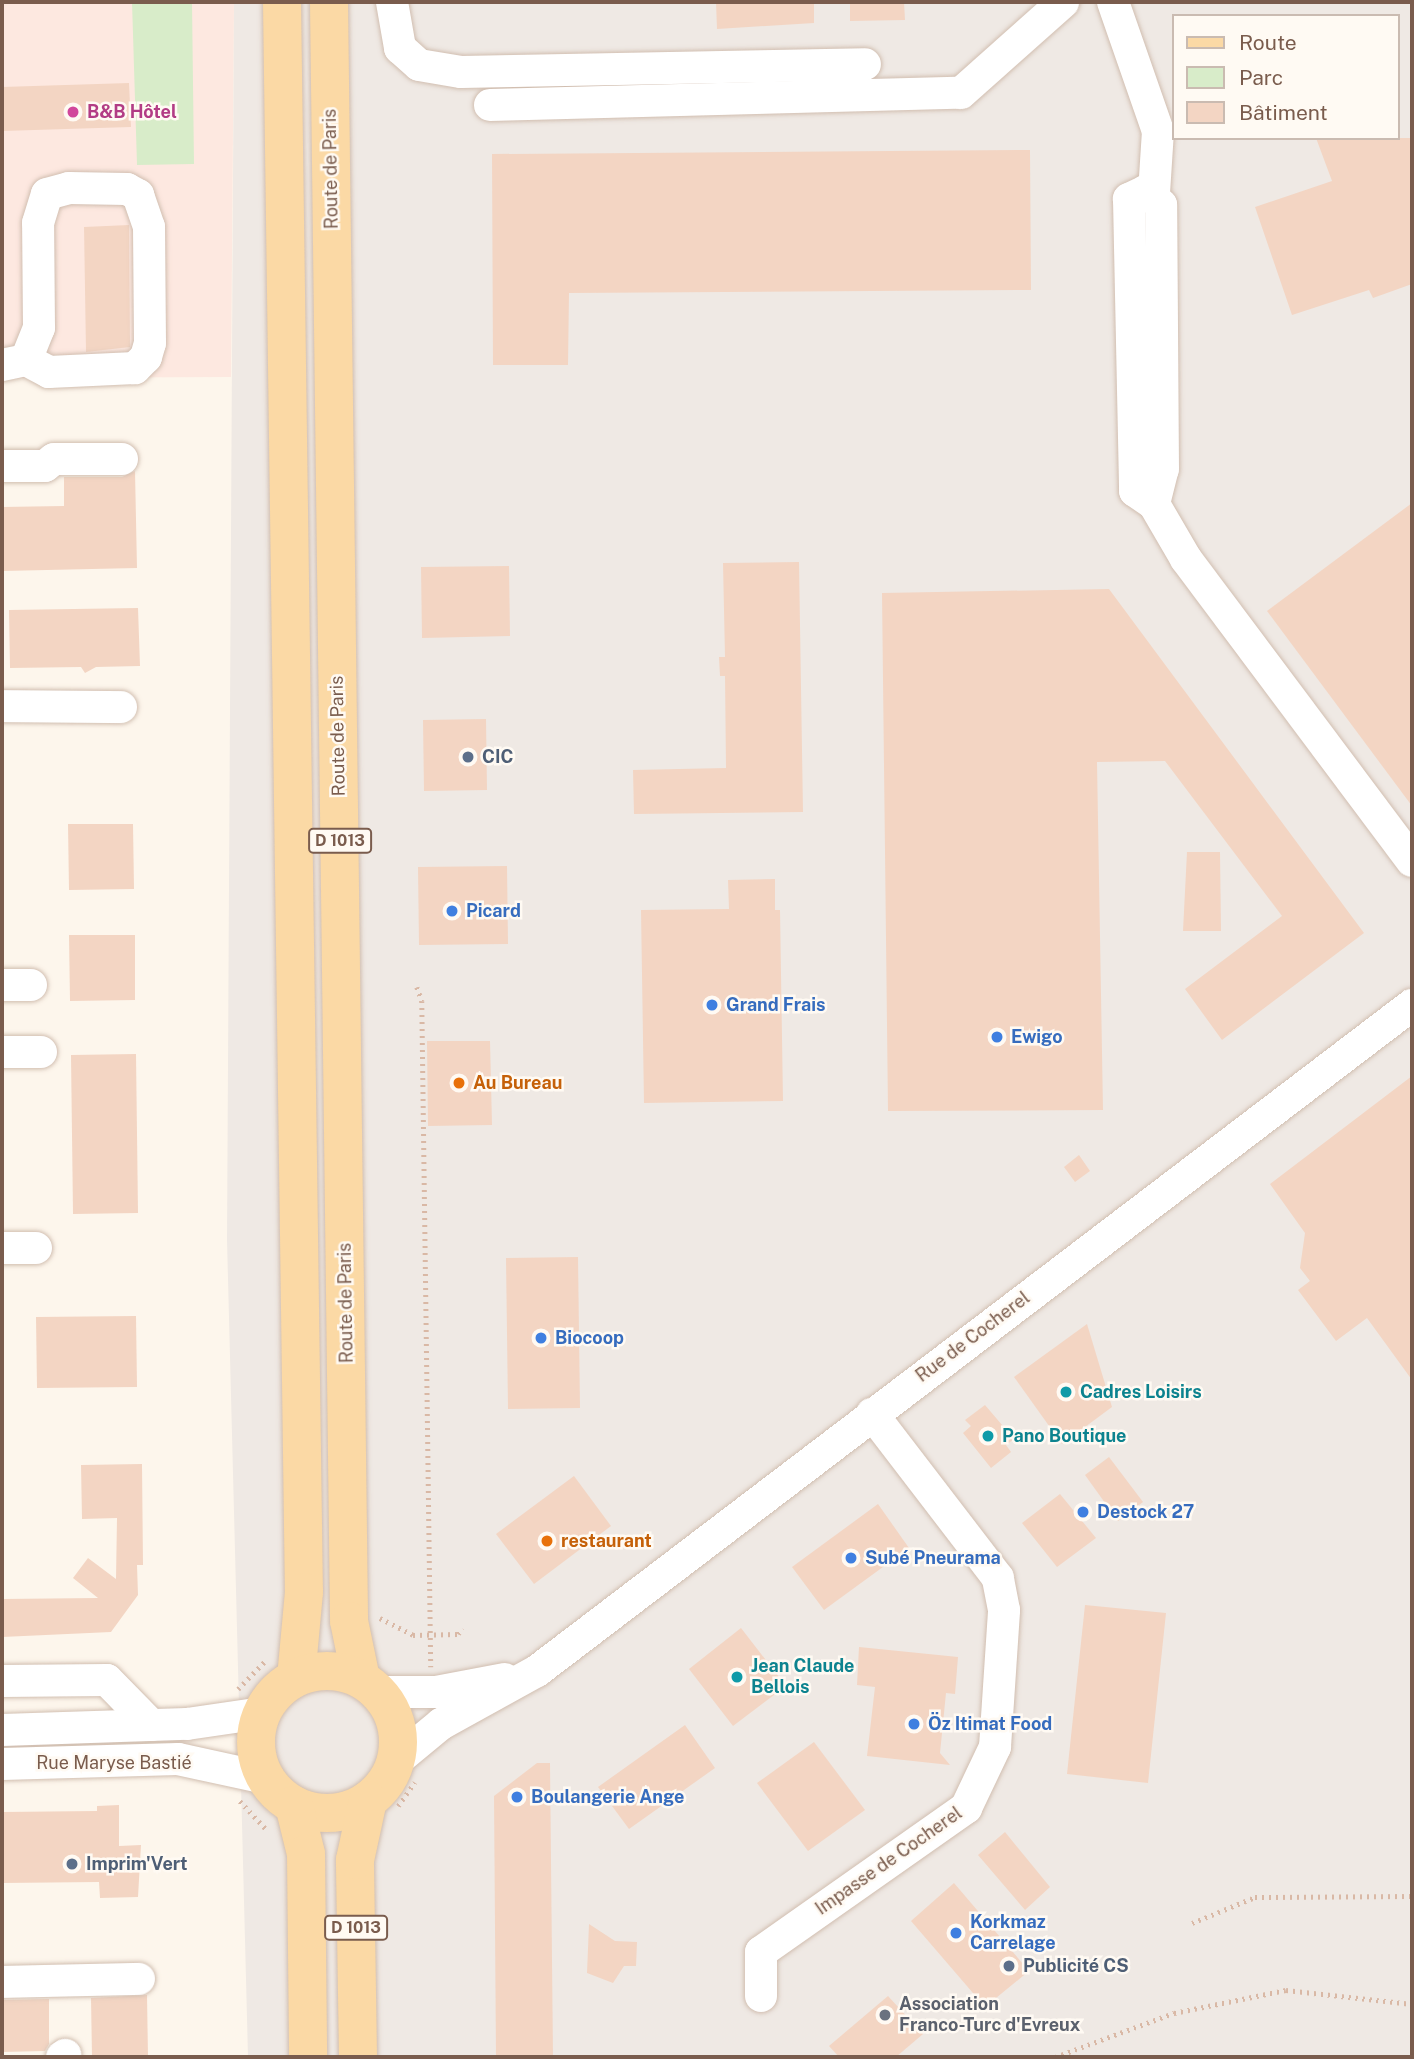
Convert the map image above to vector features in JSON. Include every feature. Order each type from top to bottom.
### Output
[{"type":"main road","name":"D 1013","points":[[282,2],[303,1634],[296,1678]]},
{"type":"main road","points":[[323,2],[330,81]]},
{"type":"main road","name":"Route de Paris","points":[[329,2],[349,1615],[369,1686]]},
{"type":"main road","points":[[340,1672],[369,1686],[396,1724],[408,1766],[386,1782],[381,1805],[331,1813],[294,1805],[266,1778],[256,1746],[248,1703],[270,1699],[296,1678],[340,1672]]},
{"type":"main road","name":"D 1013","points":[[294,1805],[306,1854],[308,2057]]},
{"type":"main road","name":"D 1013","points":[[358,2057],[355,1860],[381,1805]]},
{"type":"street","points":[[392,2],[400,48],[419,65],[461,72],[864,64]]},
{"type":"street","points":[[490,105],[961,93],[1063,2]]},
{"type":"street","points":[[1112,2],[1158,131],[1154,193],[1161,205],[1163,455],[1154,504],[1186,559],[1412,861]]},
{"type":"street","points":[[69,188],[127,189],[138,195],[149,227],[150,343],[146,357],[135,368],[118,370],[49,372],[14,362],[39,328],[38,223],[47,194],[69,188]]},
{"type":"street","points":[[2,466],[45,466],[54,459],[122,459]]},
{"type":"street","points":[[2,706],[121,707]]},
{"type":"street","name":"Rue de Cocherel","points":[[408,1766],[441,1724],[537,1671],[872,1413],[1412,1005]]},
{"type":"street","points":[[2,1052],[41,1052]]},
{"type":"street","points":[[2,1248],[36,1248]]},
{"type":"street","name":"Impasse de Cocherel","points":[[761,1996],[761,1952],[967,1808],[995,1747],[1004,1610],[998,1578],[872,1413]]},
{"type":"street","name":"Rue de Cocherel","points":[[369,1686],[432,1692],[537,1671]]},
{"type":"street","points":[[2,1681],[107,1680],[151,1725]]},
{"type":"street","name":"Rue Maryse Bastié","points":[[2,1730],[151,1725],[248,1703]]},
{"type":"street","name":"Rue Maryse Bastié","points":[[2,1764],[178,1759],[216,1765],[266,1778]]},
{"type":"street","points":[[2,1982],[139,1979]]},
{"type":"path","points":[[417,987],[422,1001],[432,1692]]},
{"type":"path","points":[[349,1615],[376,1615],[413,1635],[458,1634],[462,1628]]},
{"type":"path","points":[[248,1703],[273,1650],[276,1634],[303,1634]]},
{"type":"path","points":[[216,1765],[213,1792],[229,1793],[245,1805],[272,1836]]},
{"type":"path","points":[[381,1805],[408,1766]]},
{"type":"path","points":[[1192,1923],[1255,1897],[1412,1896]]},
{"type":"path","points":[[1055,2057],[1174,2013],[1286,1990],[1412,2004]]},
{"type":"shaded area","points":[[2,2],[234,2],[231,377],[2,378]]},
{"type":"shaded area","points":[[234,2],[1412,2],[1412,2057],[248,2057],[227,1240]]},
{"type":"green space","points":[[132,2],[192,2],[194,164],[137,165]]},
{"type":"building","points":[[716,2],[814,2],[814,23],[717,29]]},
{"type":"building","points":[[850,2],[904,2],[905,20],[850,21]]},
{"type":"building","points":[[129,83],[131,127],[2,131],[2,87]]},
{"type":"building","points":[[1412,138],[1412,284],[1373,298],[1369,290],[1292,315],[1255,207],[1332,181],[1317,140]]},
{"type":"building","points":[[1030,150],[1031,290],[569,293],[568,365],[493,365],[492,154]]},
{"type":"building","points":[[129,225],[130,347],[86,352],[84,227]]},
{"type":"building","points":[[135,471],[137,568],[2,571],[2,507],[64,506],[64,477],[122,477]]},
{"type":"building","points":[[1412,503],[1412,806],[1267,611]]},
{"type":"building","points":[[799,562],[803,812],[634,814],[633,770],[726,768],[725,676],[720,676],[719,657],[725,657],[723,563]]},
{"type":"building","points":[[509,566],[510,636],[422,638],[421,567]]},
{"type":"building","points":[[1109,589],[1364,933],[1222,1040],[1185,989],[1282,916],[1165,761],[1097,762],[1103,1110],[888,1111],[882,593]]},
{"type":"building","points":[[138,608],[140,666],[96,667],[85,673],[81,667],[10,668],[9,610]]},
{"type":"building","points":[[486,719],[487,790],[424,791],[423,720]]},
{"type":"building","points":[[68,824],[133,824],[134,889],[69,890]]},
{"type":"building","points":[[1187,852],[1220,852],[1221,931],[1183,931]]},
{"type":"building","points":[[507,866],[508,944],[419,945],[418,867]]},
{"type":"building","name":"Grand Frais","points":[[775,879],[775,910],[780,910],[783,1101],[644,1103],[641,910],[729,909],[728,880]]},
{"type":"building","points":[[69,935],[135,935],[135,1000],[70,1001]]},
{"type":"building","name":"Au Bureau","points":[[427,1041],[490,1041],[492,1125],[428,1126]]},
{"type":"building","points":[[136,1054],[138,1213],[73,1214],[71,1055]]},
{"type":"building","points":[[1412,1076],[1412,1380],[1367,1318],[1336,1341],[1298,1290],[1310,1281],[1300,1268],[1305,1233],[1270,1184]]},
{"type":"building","points":[[1079,1155],[1090,1171],[1075,1182],[1064,1167]]},
{"type":"building","name":"Biocoop","points":[[578,1257],[580,1408],[508,1409],[506,1258]]},
{"type":"building","points":[[136,1316],[137,1387],[37,1388],[36,1317]]},
{"type":"building","name":"Cadres Loisirs","points":[[1087,1324],[1112,1407],[1062,1444],[1014,1377]]},
{"type":"building","name":"Pano Boutique","points":[[985,1405],[1014,1439],[1006,1445],[1011,1452],[991,1468],[963,1433],[971,1426],[965,1420]]},
{"type":"building","points":[[1109,1457],[1143,1502],[1118,1521],[1085,1475]]},
{"type":"building","points":[[142,1464],[143,1565],[137,1565],[138,1595],[111,1632],[2,1637],[2,1599],[98,1598],[73,1578],[88,1558],[116,1579],[117,1518],[82,1519],[81,1465]]},
{"type":"building","points":[[574,1476],[611,1526],[534,1584],[496,1534]]},
{"type":"building","points":[[1060,1494],[1096,1538],[1057,1567],[1022,1523]]},
{"type":"building","name":"Subé Pneurama","points":[[878,1504],[909,1548],[824,1610],[792,1567]]},
{"type":"building","points":[[1085,1605],[1166,1613],[1148,1783],[1067,1774]]},
{"type":"building","name":"Jean Claude Bellois","points":[[741,1628],[786,1686],[733,1726],[689,1669]]},
{"type":"building","points":[[859,1647],[958,1657],[955,1694],[946,1693],[940,1753],[950,1765],[867,1756],[875,1687],[857,1685]]},
{"type":"building","points":[[685,1725],[715,1768],[629,1829],[598,1787]]},
{"type":"building","points":[[814,1742],[865,1810],[808,1851],[757,1783]]},
{"type":"building","points":[[537,1763],[550,1763],[553,2057],[496,2057],[494,1796]]},
{"type":"building","name":"Imprim'Vert","points":[[119,1805],[119,1846],[141,1845],[138,1897],[100,1898],[99,1882],[2,1883],[2,1812],[97,1811],[97,1806]]},
{"type":"building","points":[[1005,1832],[1050,1887],[1025,1910],[978,1855]]},
{"type":"building","points":[[954,1883],[1029,1971],[985,2007],[911,1921]]},
{"type":"building","points":[[589,1924],[615,1941],[637,1942],[636,1966],[624,1966],[613,1983],[587,1973]]},
{"type":"building","points":[[147,1995],[148,2057],[92,2057],[91,1998]]},
{"type":"building","name":"Association Franco-Turc d'Evreux","points":[[888,1996],[923,2034],[896,2057],[839,2057],[829,2046]]},
{"type":"building","points":[[49,1999],[49,2044],[45,2051],[2,2052],[2,2000]]},
{"type":"place","name":"B&B Hôtel","points":[[73,112]]},
{"type":"place","name":"CIC","points":[[468,757]]},
{"type":"place","name":"Picard","points":[[452,911]]},
{"type":"place","name":"Grand Frais","points":[[712,1005]]},
{"type":"place","name":"Ewigo","points":[[997,1037]]},
{"type":"place","name":"Au Bureau","points":[[459,1083]]},
{"type":"place","name":"Biocoop","points":[[541,1338]]},
{"type":"place","name":"Cadres Loisirs","points":[[1066,1392]]},
{"type":"place","name":"Pano Boutique","points":[[988,1436]]},
{"type":"place","name":"Destock 27","points":[[1083,1512]]},
{"type":"place","name":"restaurant","points":[[547,1541]]},
{"type":"place","name":"Subé Pneurama","points":[[851,1558]]},
{"type":"place","name":"Jean Claude Bellois","points":[[737,1677]]},
{"type":"place","name":"Öz Itimat Food","points":[[914,1724]]},
{"type":"place","name":"Boulangerie Ange","points":[[517,1797]]},
{"type":"place","name":"Imprim'Vert","points":[[72,1864]]},
{"type":"place","name":"Korkmaz Carrelage","points":[[956,1933]]},
{"type":"place","name":"Publicité CS","points":[[1009,1966]]},
{"type":"place","name":"Association Franco-Turc d'Evreux","points":[[885,2015]]}]
